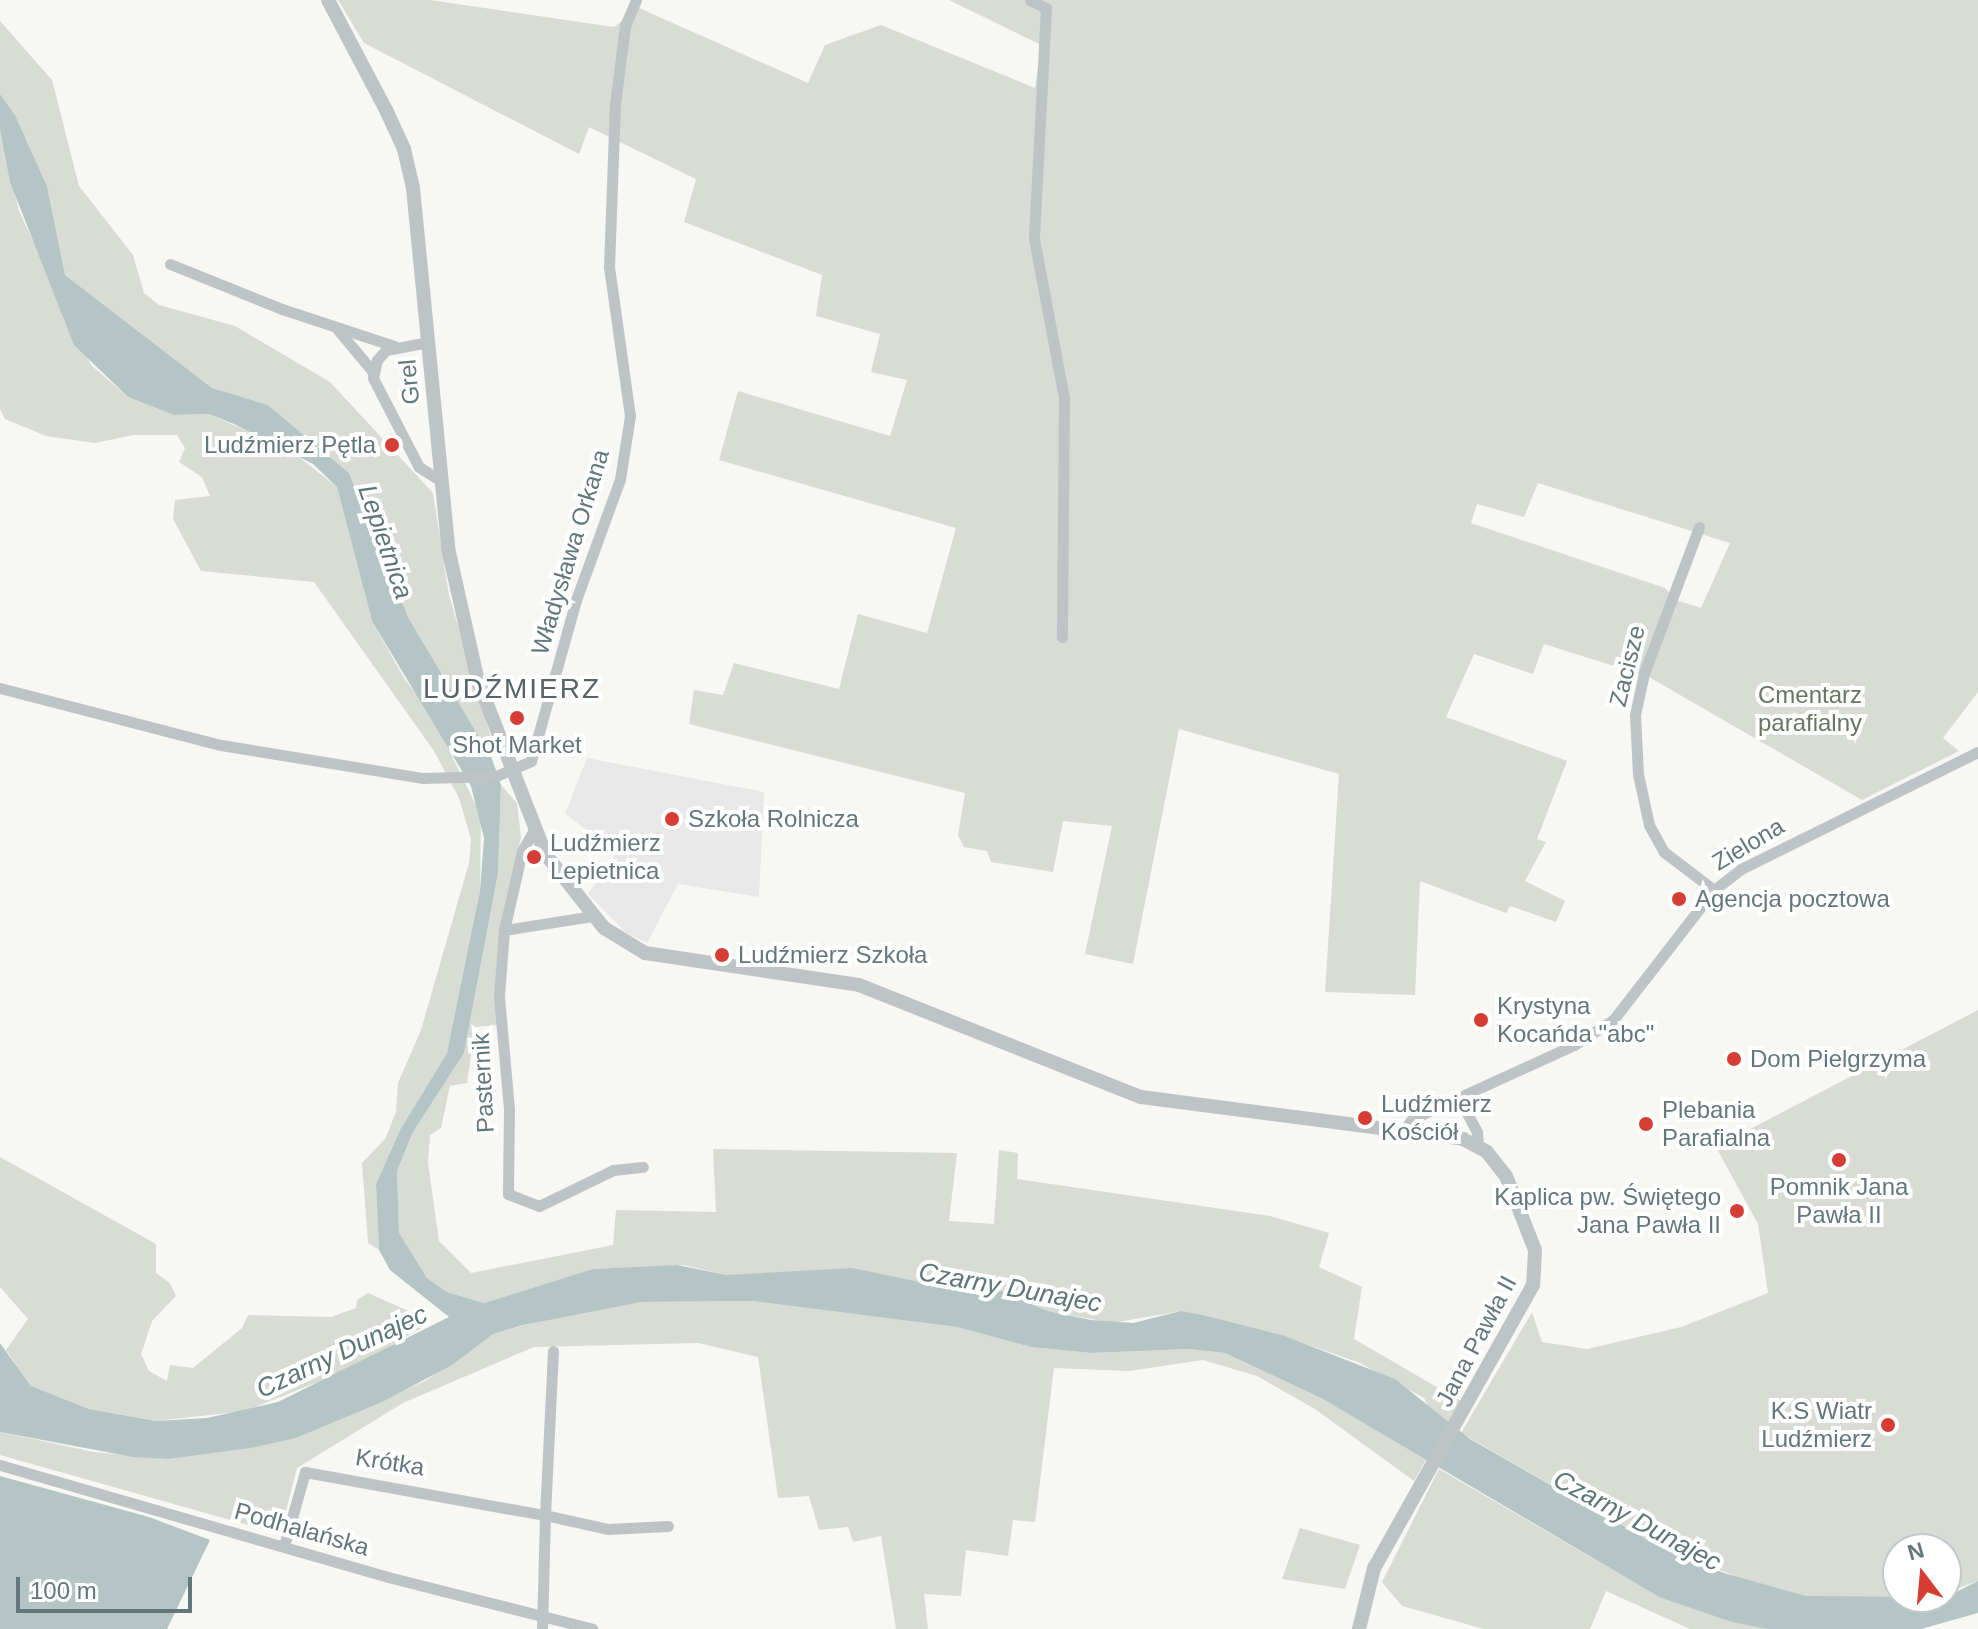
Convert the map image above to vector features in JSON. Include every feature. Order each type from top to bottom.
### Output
[{"type":"street","name":"Grel","points":[[328,0],[404,149],[413,188],[440,480],[467,641],[507,772],[553,867],[592,916],[621,942],[645,953],[859,985],[1123,1093],[1403,1131]]},
{"type":"street","name":"Władysława Orkana","points":[[507,772],[531,761],[536,749],[576,600],[620,479],[628,429],[609,267],[615,104],[625,26],[636,0]]},
{"type":"street","points":[[1030,0],[1046,8],[1034,239],[1064,398],[1062,637]]},
{"type":"street","points":[[170,264],[338,329],[394,346],[428,342]]},
{"type":"street","points":[[338,329],[374,373]]},
{"type":"street","points":[[394,346],[381,355],[374,373],[377,392],[419,467],[440,480]]},
{"type":"street","name":"Zacisze","points":[[1699,527],[1644,673],[1635,715],[1637,759],[1649,825],[1664,852],[1714,890]]},
{"type":"street","points":[[0,688],[221,745],[447,779],[507,772]]},
{"type":"street","name":"Zielona","points":[[1403,1131],[1412,1119],[1574,1045],[1613,1020],[1714,890],[1776,850],[1978,752]]},
{"type":"street","name":"Pasternik","points":[[534,830],[522,851],[504,930],[499,997],[509,1108],[508,1194],[539,1206],[613,1170],[643,1167]]},
{"type":"street","points":[[504,930],[592,916]]},
{"type":"street","points":[[1403,1131],[1478,1146],[1477,1132],[1459,1098]]},
{"type":"street","name":"Jana Pawła II","points":[[1359,1629],[1369,1580],[1533,1285],[1537,1263],[1530,1230],[1506,1176],[1478,1146]]},
{"type":"street","points":[[542,1629],[553,1351]]},
{"type":"street","name":"Podhalańska","points":[[0,1465],[593,1629]]},
{"type":"street","name":"Krótka","points":[[284,1546],[305,1472],[430,1490],[608,1529],[668,1526]]},
{"type":"shaded area","points":[[0,94],[15,115],[47,186],[65,275],[212,388],[268,405],[349,473],[408,617],[492,759],[501,785],[498,873],[464,1053],[413,1132],[397,1171],[399,1233],[427,1278],[447,1292],[484,1303],[593,1269],[677,1265],[727,1275],[852,1268],[973,1293],[1001,1291],[1048,1311],[1091,1320],[1133,1323],[1181,1311],[1202,1315],[1282,1335],[1395,1379],[1470,1439],[1662,1548],[1724,1573],[1806,1596],[1882,1597],[1882,1613],[1962,1613],[1962,1589],[1978,1581],[1978,1613],[1921,1629],[1768,1629],[1732,1622],[1659,1597],[1321,1398],[1225,1353],[1189,1349],[1091,1353],[1031,1347],[957,1327],[753,1301],[641,1302],[523,1325],[493,1334],[452,1365],[384,1401],[296,1438],[250,1448],[168,1459],[133,1457],[0,1432],[0,1343],[31,1386],[89,1409],[156,1421],[207,1418],[278,1402],[449,1317],[390,1270],[379,1250],[376,1184],[400,1130],[447,1053],[480,891],[484,838],[471,786],[372,621],[337,487],[313,464],[234,424],[209,414],[174,415],[128,397],[74,345],[10,182],[0,129]]},
{"type":"shaded area","points":[[587,758],[764,792],[759,897],[678,884],[647,943],[626,933],[588,894],[617,852],[565,814]]},
{"type":"shaded area","points":[[0,1476],[149,1517],[210,1540],[167,1629],[0,1629]]},
{"type":"green space","name":"Cmentarz parafialny","points":[[338,0],[430,0],[614,27],[639,8],[808,83],[825,45],[881,25],[1035,88],[1041,45],[949,0],[1978,0],[1978,692],[1943,738],[1959,751],[1862,800],[1649,677],[1544,644],[1533,674],[1474,654],[1446,717],[1567,761],[1537,839],[1546,842],[1525,881],[1565,901],[1556,922],[1510,906],[1506,913],[1420,881],[1415,995],[1325,992],[1339,774],[1179,729],[1133,964],[1085,954],[1112,826],[1063,821],[1053,872],[991,862],[987,851],[964,847],[958,835],[965,793],[689,724],[694,690],[723,695],[734,663],[839,689],[858,614],[927,633],[956,528],[719,460],[738,391],[890,436],[907,380],[871,372],[880,334],[816,316],[822,275],[684,222],[696,179],[589,127],[579,154],[364,43]],"holes":[[[1538,483],[1730,543],[1701,608],[1676,600],[1665,588],[1471,523],[1477,504],[1524,517]]]},
{"type":"green space","points":[[0,21],[52,80],[79,186],[133,255],[144,293],[159,305],[235,326],[330,382],[433,493],[449,595],[493,744],[492,759],[408,617],[349,473],[268,405],[212,388],[65,275],[47,186],[15,115],[0,94]]},
{"type":"green space","points":[[0,129],[19,211],[91,365],[128,397],[174,415],[209,414],[290,450],[337,487],[372,621],[404,678],[433,717],[481,816],[480,891],[447,1053],[400,1130],[376,1184],[379,1250],[368,1243],[362,1163],[385,1139],[396,1112],[398,1083],[421,1030],[469,863],[471,839],[459,798],[434,751],[314,582],[201,571],[173,519],[175,500],[210,496],[202,477],[179,462],[185,448],[177,435],[133,435],[95,443],[46,436],[5,419],[0,409]]},
{"type":"green space","points":[[501,785],[517,803],[521,837],[503,915],[497,1025],[475,1027],[467,1083],[450,1086],[441,1128],[430,1135],[428,1163],[439,1241],[471,1273],[613,1245],[616,1210],[716,1212],[713,1149],[957,1153],[949,1221],[994,1224],[999,1150],[1018,1153],[1017,1179],[1270,1216],[1329,1233],[1319,1267],[1362,1287],[1354,1339],[1461,1401],[1448,1424],[1432,1414],[1424,1398],[1360,1363],[1274,1333],[1181,1311],[1112,1323],[1048,1311],[1008,1293],[727,1275],[684,1265],[594,1269],[484,1303],[447,1292],[427,1278],[399,1234],[397,1171],[413,1132],[464,1053],[498,873]]},
{"type":"green space","points":[[1978,1010],[1978,1581],[1962,1587],[1962,1533],[1882,1533],[1882,1598],[1806,1596],[1769,1589],[1662,1548],[1461,1433],[1532,1312],[1542,1342],[1587,1349],[1681,1327],[1768,1293],[1758,1224],[1716,1147]]},
{"type":"green space","points":[[0,1157],[156,1244],[156,1273],[170,1283],[176,1296],[152,1321],[141,1354],[149,1371],[167,1381],[170,1365],[193,1368],[242,1328],[248,1315],[331,1317],[356,1308],[357,1300],[368,1293],[413,1313],[427,1325],[350,1369],[245,1411],[156,1421],[89,1409],[31,1386],[6,1350],[28,1319],[0,1287]]},
{"type":"green space","points":[[753,1301],[957,1327],[1031,1347],[1091,1353],[1189,1349],[1225,1353],[1321,1398],[1426,1460],[1414,1481],[1315,1409],[1257,1376],[1203,1360],[1129,1371],[1054,1368],[1035,1522],[1013,1520],[1008,1556],[966,1550],[961,1596],[924,1594],[928,1629],[896,1629],[881,1536],[853,1542],[848,1527],[819,1530],[809,1496],[778,1498],[758,1357],[698,1343],[534,1347],[403,1403],[297,1468],[280,1534],[0,1455],[0,1432],[94,1452],[168,1459],[296,1438],[425,1381],[493,1334],[578,1310],[641,1302]]},
{"type":"green space","points":[[1439,1469],[1659,1597],[1768,1629],[1690,1629],[1606,1591],[1590,1629],[1484,1629],[1402,1606],[1382,1582]]},
{"type":"green space","points":[[1300,1528],[1360,1545],[1345,1589],[1282,1579]]},
{"type":"place","name":"Ludźmierz Pętla","points":[[392,445]]},
{"type":"place","name":"Shot Market","points":[[517,718]]},
{"type":"place","name":"Szkoła Rolnicza","points":[[672,819]]},
{"type":"place","name":"Ludźmierz Lepietnica","points":[[534,857]]},
{"type":"place","name":"Agencja pocztowa","points":[[1679,899]]},
{"type":"place","name":"Ludźmierz Szkoła","points":[[722,955]]},
{"type":"place","name":"Krystyna Kocańda \"abc\"","points":[[1481,1020]]},
{"type":"place","name":"Dom Pielgrzyma","points":[[1734,1059]]},
{"type":"place","name":"Ludźmierz Kościół","points":[[1365,1118]]},
{"type":"place","name":"Plebania Parafialna","points":[[1646,1124]]},
{"type":"place","name":"Pomnik Jana Pawła II","points":[[1839,1160]]},
{"type":"place","name":"Kaplica pw. Świętego Jana Pawła II","points":[[1737,1211]]},
{"type":"place","name":"K.S Wiatr Ludźmierz","points":[[1888,1425]]},
{"type":"district","name":"LUDŹMIERZ","points":[[512,689]]},
{"type":"water label","name":"Lepietnica","points":[[385,542]]},
{"type":"water label","name":"Czarny Dunajec","points":[[1010,1288]]},
{"type":"water label","name":"Czarny Dunajec","points":[[342,1352]]},
{"type":"water label","name":"Czarny Dunajec","points":[[1637,1521]]}]
